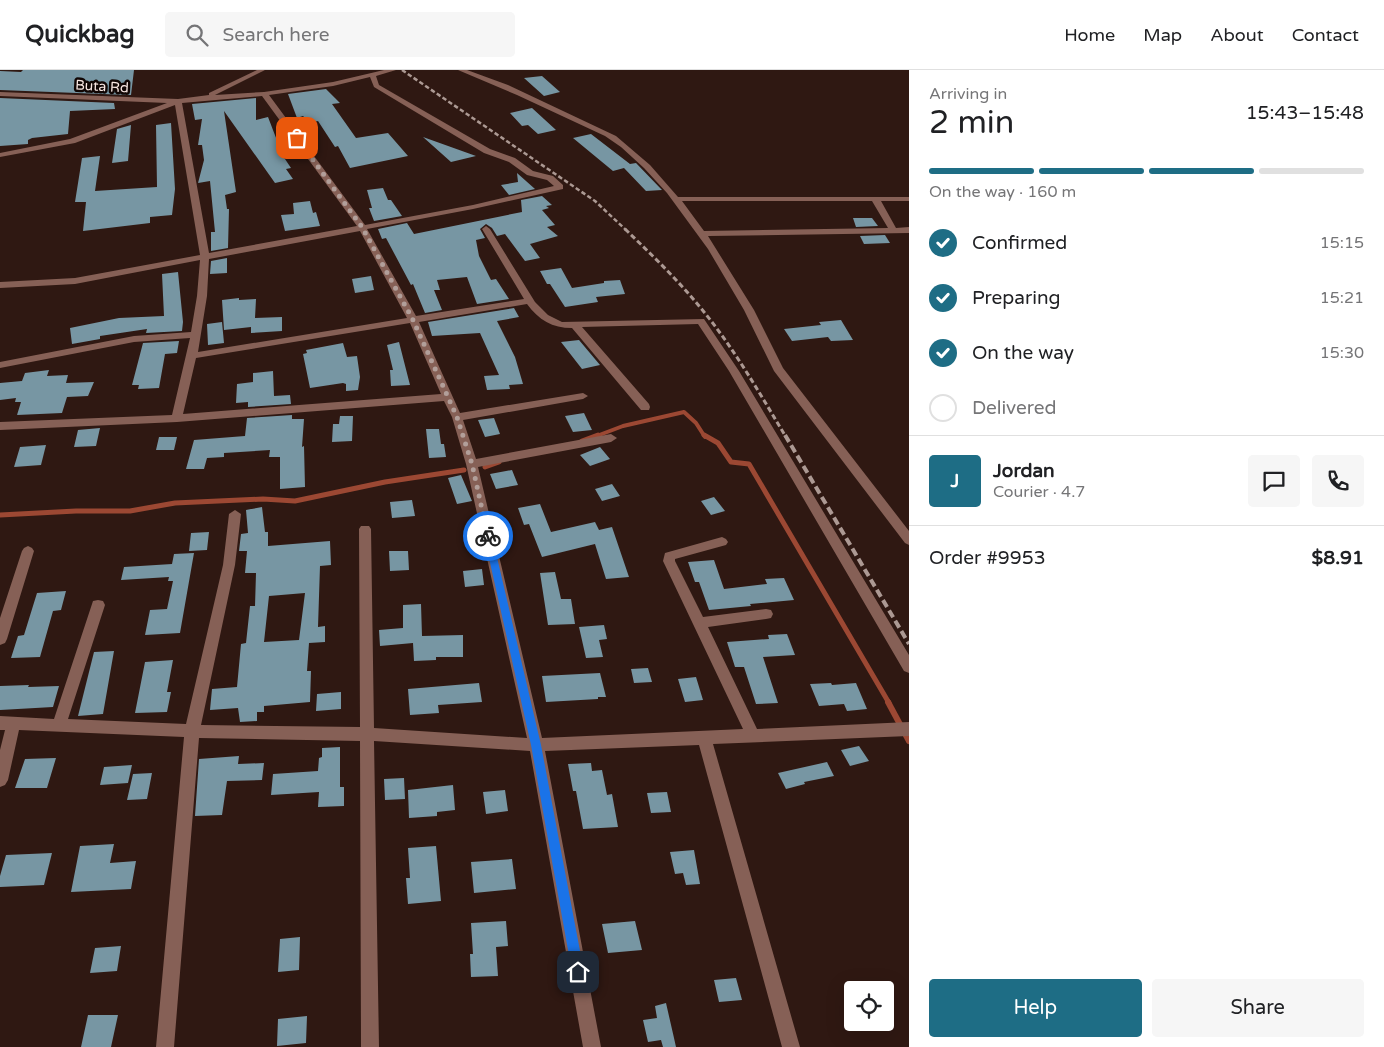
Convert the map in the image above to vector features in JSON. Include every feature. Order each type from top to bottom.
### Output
[{"type":"street","name":"Buta Rd","points":[[202,98],[262,70]]},
{"type":"street","name":"Buta Rd","points":[[0,94],[178,101],[264,94],[333,84],[368,73],[393,70]]},
{"type":"street","points":[[461,70],[546,105],[622,144],[646,166],[675,199],[701,234],[743,300],[766,341],[778,369],[909,540]]},
{"type":"street","points":[[0,285],[75,281],[473,207],[560,188],[550,178],[530,173],[512,160],[487,151],[376,86],[368,73]]},
{"type":"street","points":[[264,94],[362,227],[413,320],[457,417],[472,464],[536,745],[592,1047]]},
{"type":"street","points":[[0,156],[72,141],[178,101],[205,256],[202,296],[192,356],[177,418]]},
{"type":"street","points":[[675,199],[909,199]]},
{"type":"street","points":[[875,199],[894,230]]},
{"type":"street","points":[[486,229],[528,301],[554,323],[701,321],[739,379],[909,667]]},
{"type":"street","points":[[701,234],[909,230]]},
{"type":"street","points":[[192,356],[528,301]]},
{"type":"street","points":[[575,324],[645,407]]},
{"type":"street","points":[[0,365],[134,338],[194,335]]},
{"type":"street","points":[[457,417],[583,396]]},
{"type":"street","points":[[0,426],[177,418],[447,397]]},
{"type":"street","points":[[472,464],[611,438]]},
{"type":"street","points":[[165,1047],[192,731],[229,565],[235,514]]},
{"type":"street","points":[[365,529],[370,1047]]},
{"type":"street","points":[[722,542],[668,556],[752,736]]},
{"type":"street","points":[[0,639],[28,551]]},
{"type":"street","points":[[59,725],[98,605]]},
{"type":"street","points":[[699,623],[766,614]]},
{"type":"street","points":[[0,780],[7,723],[192,731],[366,734],[536,745],[909,729]]},
{"type":"street","points":[[704,738],[791,1047]]},
{"type":"building","points":[[23,70],[134,70],[131,95],[0,90],[0,71],[21,72]]},
{"type":"building","points":[[542,76],[560,92],[544,96],[524,78]]},
{"type":"building","points":[[326,89],[340,103],[332,104],[356,138],[388,133],[408,156],[350,168],[338,146],[335,147],[318,121],[310,123],[303,116],[297,118],[288,94]]},
{"type":"building","points":[[0,98],[114,103],[115,109],[70,111],[68,134],[32,138],[28,140],[28,144],[0,146]]},
{"type":"building","points":[[256,98],[256,120],[268,117],[283,156],[291,168],[286,169],[293,179],[275,183],[224,111],[236,192],[225,195],[227,209],[229,209],[228,248],[211,251],[211,232],[215,232],[210,181],[198,183],[204,160],[202,145],[198,145],[202,119],[195,120],[192,104]]},
{"type":"building","points":[[532,108],[556,130],[538,134],[528,125],[522,126],[510,113]]},
{"type":"building","points":[[171,123],[175,189],[172,215],[150,217],[150,223],[83,231],[86,202],[75,202],[82,158],[100,156],[95,191],[157,187],[156,125]]},
{"type":"building","points":[[131,125],[128,161],[112,163],[117,129]]},
{"type":"building","points":[[591,134],[630,164],[636,163],[662,190],[646,191],[624,168],[613,171],[573,138]]},
{"type":"building","points":[[423,137],[476,156],[451,162]]},
{"type":"building","points":[[517,173],[535,189],[509,195],[501,185],[518,182]]},
{"type":"building","points":[[383,188],[388,200],[391,200],[402,216],[374,221],[369,208],[372,208],[367,190]]},
{"type":"building","points":[[542,196],[552,205],[546,206],[549,208],[542,210],[555,225],[547,227],[558,236],[530,244],[540,258],[525,261],[505,234],[497,236],[492,228],[486,224],[480,229],[485,238],[476,240],[479,256],[491,280],[496,279],[509,299],[477,304],[467,277],[437,280],[440,290],[434,290],[442,310],[425,313],[413,284],[411,285],[386,238],[382,239],[378,229],[407,223],[414,234],[522,212],[521,200]]},
{"type":"building","points":[[310,201],[313,213],[316,212],[320,226],[285,231],[281,215],[294,214],[293,203]]},
{"type":"building","points":[[853,218],[872,218],[878,226],[856,227]]},
{"type":"building","points":[[885,235],[890,243],[864,244],[860,236]]},
{"type":"building","points":[[227,258],[227,273],[210,274],[211,261]]},
{"type":"building","points":[[561,268],[572,288],[604,283],[604,281],[620,280],[625,294],[596,297],[598,302],[565,307],[550,284],[547,284],[540,271]]},
{"type":"building","points":[[178,272],[183,322],[182,331],[146,333],[147,329],[100,336],[100,339],[72,344],[70,328],[119,318],[164,316],[162,274]]},
{"type":"building","points":[[371,276],[374,290],[355,293],[352,279]]},
{"type":"building","points":[[239,298],[239,300],[256,299],[255,318],[282,317],[282,331],[251,333],[251,327],[224,330],[222,300]]},
{"type":"building","points":[[514,308],[519,317],[497,321],[515,357],[523,384],[509,385],[510,389],[487,390],[484,376],[499,375],[480,333],[432,336],[428,322]]},
{"type":"building","points":[[841,320],[853,340],[831,341],[828,337],[792,341],[784,329],[821,325],[819,322]]},
{"type":"building","points":[[222,322],[224,343],[208,345],[207,324]]},
{"type":"building","points":[[579,340],[600,365],[582,369],[561,342]]},
{"type":"building","points":[[179,341],[177,353],[165,354],[159,388],[138,389],[139,385],[132,385],[143,343]]},
{"type":"building","points":[[399,342],[410,385],[391,386],[390,370],[393,370],[387,345]]},
{"type":"building","points":[[343,343],[347,357],[357,356],[360,377],[358,390],[346,391],[346,384],[343,383],[310,388],[303,354],[307,353],[306,350]]},
{"type":"building","points":[[49,370],[47,376],[68,375],[66,383],[94,382],[88,396],[67,397],[62,413],[17,415],[21,402],[15,402],[16,398],[0,400],[0,383],[22,381],[25,373]]},
{"type":"building","points":[[273,371],[274,396],[290,395],[291,404],[248,407],[248,402],[236,403],[237,384],[253,382],[253,373]]},
{"type":"building","points":[[584,413],[592,430],[573,432],[565,416]]},
{"type":"building","points":[[292,415],[292,419],[304,419],[302,447],[304,446],[305,487],[280,489],[280,457],[269,457],[270,450],[224,453],[224,457],[207,458],[204,469],[186,469],[194,440],[245,436],[247,418]]},
{"type":"building","points":[[340,416],[353,416],[352,441],[332,442],[333,424],[339,424]]},
{"type":"building","points":[[494,418],[500,434],[485,437],[478,420]]},
{"type":"building","points":[[100,428],[96,446],[74,447],[78,430]]},
{"type":"building","points":[[426,429],[439,429],[441,444],[444,444],[446,457],[429,458]]},
{"type":"building","points":[[159,437],[177,437],[174,450],[156,450]]},
{"type":"building","points":[[46,445],[41,465],[14,467],[20,447]]},
{"type":"building","points":[[600,447],[610,459],[590,466],[580,455]]},
{"type":"building","points":[[512,470],[518,485],[496,489],[490,474]]},
{"type":"building","points":[[461,475],[472,501],[457,504],[448,478]]},
{"type":"building","points":[[612,484],[620,496],[602,501],[595,489]]},
{"type":"building","points":[[714,497],[725,511],[711,515],[701,501]]},
{"type":"building","points":[[412,500],[415,516],[392,518],[390,502]]},
{"type":"building","points":[[540,504],[551,532],[595,522],[599,530],[612,527],[629,577],[606,579],[595,544],[542,557],[529,524],[524,525],[518,508]]},
{"type":"building","points":[[262,507],[265,532],[268,532],[268,546],[330,541],[331,565],[320,566],[318,627],[325,626],[325,642],[309,643],[307,671],[311,671],[310,702],[264,706],[264,712],[257,712],[257,721],[240,722],[238,708],[210,710],[212,689],[237,687],[241,644],[246,643],[250,606],[255,606],[256,573],[245,573],[247,551],[239,551],[241,534],[248,533],[246,510]],"holes":[[[305,593],[299,640],[264,642],[269,596]]]},
{"type":"building","points":[[209,532],[207,550],[189,551],[191,533]]},
{"type":"building","points":[[389,551],[408,551],[409,570],[390,571]]},
{"type":"building","points":[[194,553],[180,633],[145,635],[150,610],[167,609],[173,581],[168,581],[169,577],[121,580],[124,567],[172,564],[174,554]]},
{"type":"building","points":[[714,560],[724,589],[767,584],[765,579],[784,578],[794,600],[709,610],[699,582],[695,582],[688,562]]},
{"type":"building","points":[[482,569],[484,585],[465,587],[463,571]]},
{"type":"building","points":[[555,572],[561,599],[571,599],[575,624],[548,625],[540,573]]},
{"type":"building","points":[[66,591],[61,610],[53,611],[40,657],[11,658],[18,636],[24,635],[37,593]]},
{"type":"building","points":[[421,604],[422,636],[463,635],[463,657],[436,657],[436,660],[414,661],[413,643],[380,646],[379,630],[403,628],[403,605]]},
{"type":"building","points":[[604,625],[607,639],[599,640],[603,657],[586,658],[579,627]]},
{"type":"building","points":[[787,634],[795,655],[763,657],[778,703],[756,704],[744,667],[735,667],[727,642],[769,639],[768,635]]},
{"type":"building","points":[[114,651],[103,714],[78,716],[94,652]]},
{"type":"building","points":[[173,660],[167,692],[171,692],[167,712],[135,713],[145,662]]},
{"type":"building","points":[[648,668],[652,682],[634,683],[631,669]]},
{"type":"building","points":[[600,673],[606,697],[546,702],[542,676]]},
{"type":"building","points":[[696,677],[703,700],[685,702],[678,679]]},
{"type":"building","points":[[479,683],[482,702],[438,705],[439,713],[410,715],[408,689]]},
{"type":"building","points":[[831,683],[832,685],[856,683],[867,709],[847,711],[844,704],[819,706],[810,684]]},
{"type":"building","points":[[29,685],[28,687],[59,686],[53,707],[0,710],[0,686]]},
{"type":"building","points":[[341,692],[341,709],[316,711],[317,694]]},
{"type":"building","points":[[859,746],[869,761],[850,766],[841,750]]},
{"type":"building","points":[[340,747],[340,787],[344,787],[344,806],[318,807],[319,792],[271,795],[273,774],[318,771],[319,758],[322,757],[322,748]]},
{"type":"building","points":[[239,756],[238,764],[264,763],[262,780],[227,781],[222,815],[195,816],[199,759]]},
{"type":"building","points":[[56,758],[47,788],[15,788],[25,759]]},
{"type":"building","points":[[827,762],[834,776],[804,782],[805,784],[786,789],[778,773]]},
{"type":"building","points":[[591,763],[592,771],[602,770],[607,795],[612,794],[618,827],[583,829],[576,791],[573,791],[568,764]]},
{"type":"building","points":[[132,765],[128,783],[100,785],[104,767]]},
{"type":"building","points":[[152,773],[147,799],[127,800],[133,774]]},
{"type":"building","points":[[404,778],[405,799],[385,800],[384,779]]},
{"type":"building","points":[[453,785],[455,810],[437,812],[437,816],[409,818],[408,790]]},
{"type":"building","points":[[505,790],[508,811],[486,814],[483,792]]},
{"type":"building","points":[[667,792],[671,812],[651,813],[647,793]]},
{"type":"building","points":[[114,844],[110,863],[136,861],[131,889],[71,892],[80,846]]},
{"type":"building","points":[[436,846],[441,901],[408,904],[406,878],[410,878],[408,848]]},
{"type":"building","points":[[694,850],[700,884],[686,885],[683,873],[675,874],[670,852]]},
{"type":"building","points":[[52,853],[44,885],[0,887],[0,876],[6,855]]},
{"type":"building","points":[[512,859],[516,889],[474,893],[471,862]]},
{"type":"building","points":[[506,921],[508,946],[496,947],[498,976],[471,977],[470,954],[473,954],[471,923]]},
{"type":"building","points":[[635,921],[642,950],[608,953],[602,924]]},
{"type":"building","points":[[300,937],[299,970],[278,972],[280,939]]},
{"type":"building","points":[[121,946],[117,971],[90,973],[95,948]]},
{"type":"building","points":[[736,978],[742,1000],[719,1002],[714,980]]},
{"type":"building","points":[[666,1003],[676,1047],[663,1047],[661,1040],[648,1042],[643,1020],[657,1018],[655,1006]]},
{"type":"building","points":[[88,1015],[118,1015],[111,1047],[81,1047]]},
{"type":"building","points":[[307,1016],[306,1043],[277,1046],[278,1019]]},
{"type":"waterway","points":[[594,437],[623,426],[684,412],[696,423],[705,437]]},
{"type":"waterway","points":[[582,441],[598,435]]},
{"type":"waterway","points":[[704,435],[718,443],[731,462],[749,464],[889,703]]},
{"type":"waterway","points":[[485,467],[499,462]]},
{"type":"waterway","points":[[0,515],[76,511],[130,511],[175,503],[263,499],[295,501],[385,482],[464,470]]},
{"type":"waterway","points":[[888,702],[909,741]]},
{"type":"railway","points":[[402,70],[595,201],[626,230]]},
{"type":"railway","points":[[625,229],[676,279],[695,301],[747,373],[786,437]]},
{"type":"railway","points":[[785,435],[909,644]]},
{"type":"way so far","points":[[297,138],[362,227],[413,320],[457,417],[472,464],[488,536]]},
{"type":"route","points":[[488,536],[536,745],[578,972]]}]
